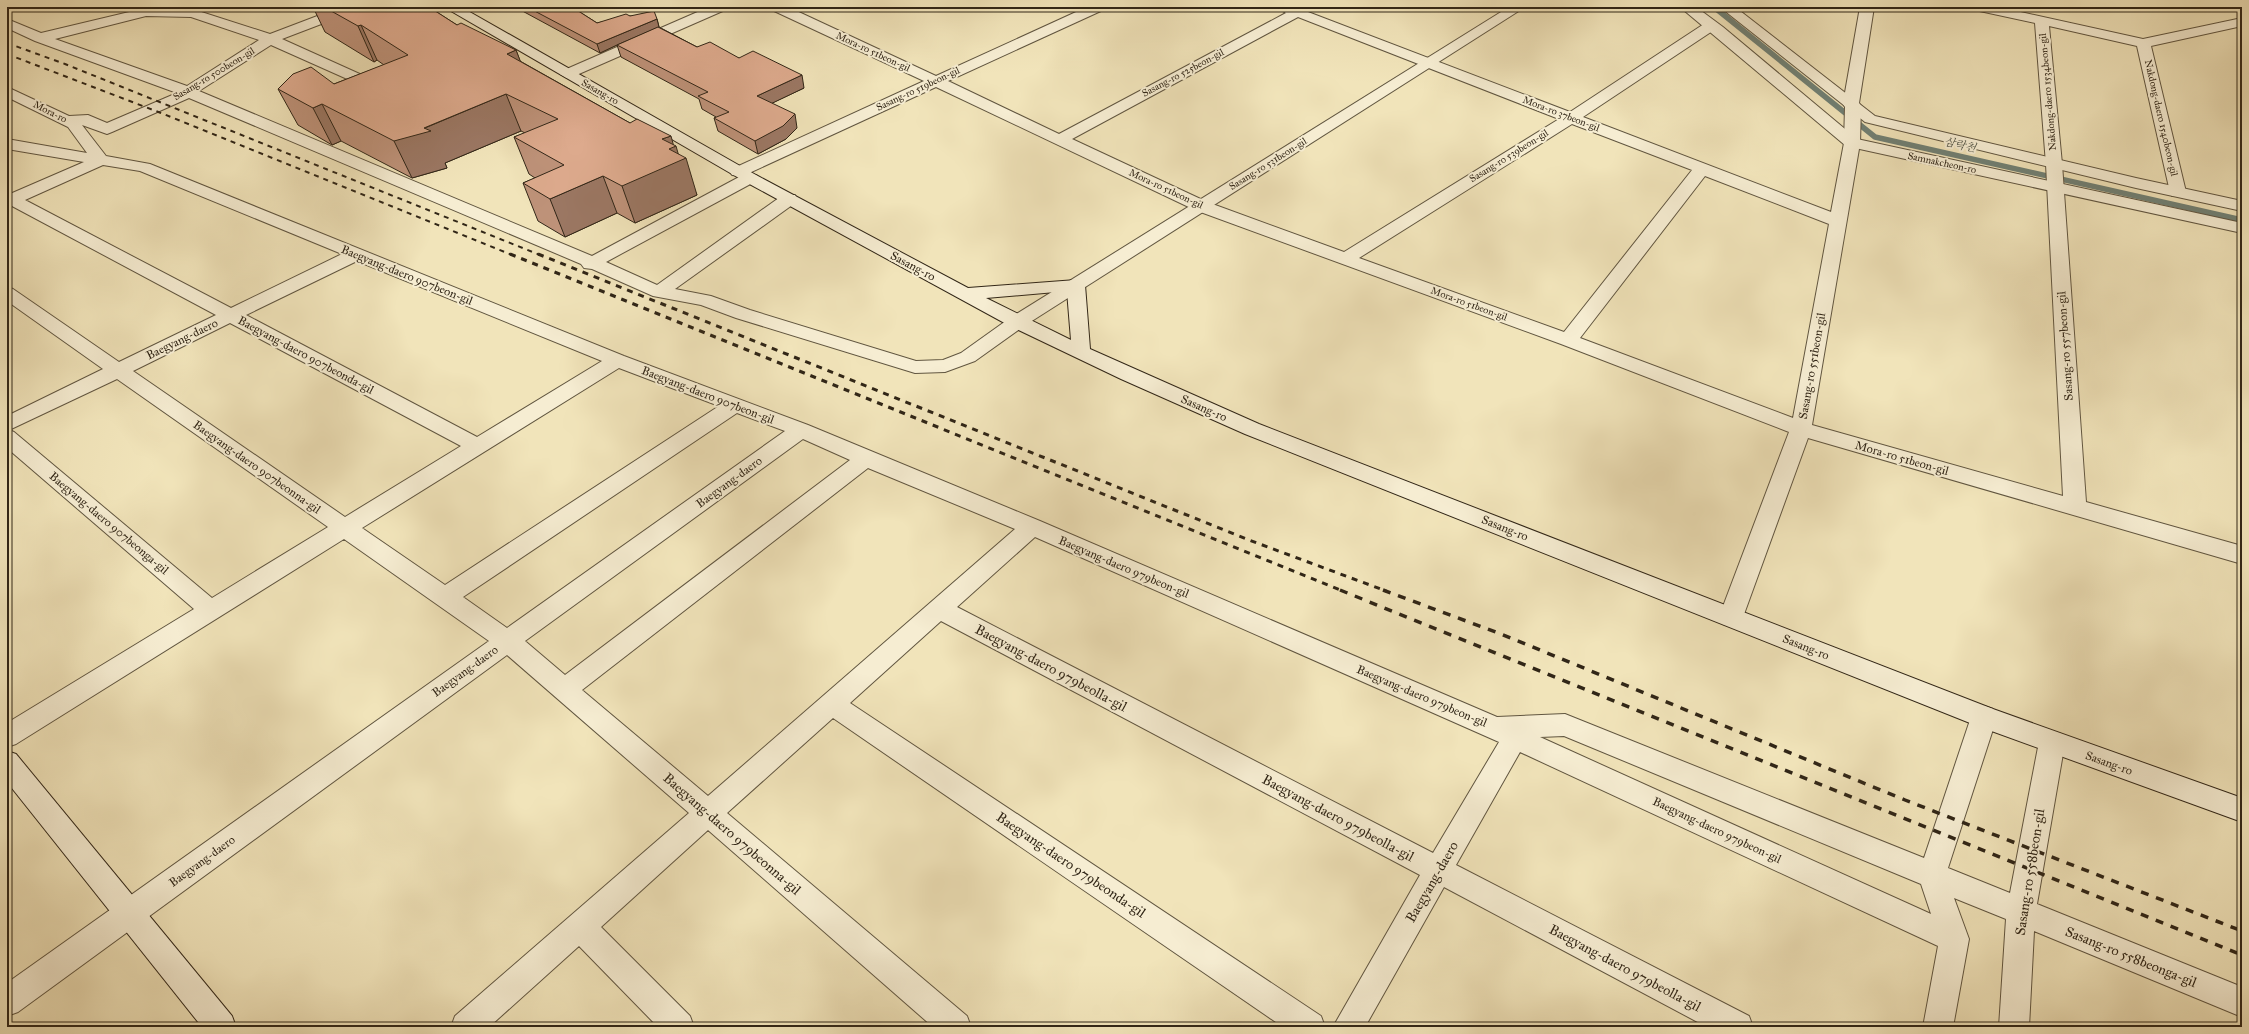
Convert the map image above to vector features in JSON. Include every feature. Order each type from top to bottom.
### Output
[{"type":"street","name":"Sasang-ro 500beon-gil","points":[[67,121],[88,120],[107,129],[188,92],[270,40],[353,7]]},
{"type":"street","name":"Sasang-ro","points":[[451,7],[744,175],[1017,322],[1252,429],[1984,718],[2242,810]]},
{"type":"street","points":[[567,74],[720,7]]},
{"type":"street","name":"Mora-ro 51beon-gil","points":[[777,7],[1201,206],[1568,340],[1801,429],[2242,555]]},
{"type":"street","name":"Sasang-ro 519beon-gil","points":[[744,175],[936,81],[1098,7]]},
{"type":"street","name":"Sasang-ro 531beon-gil","points":[[7,24],[40,38],[188,92],[518,230],[590,264],[659,292],[705,300],[743,314],[915,367],[945,366],[968,357],[1017,322],[1518,7]]},
{"type":"street","name":"Samnakcheon-ro","points":[[1687,7],[1712,25],[1852,142],[2055,177],[2178,192],[2242,206]]},
{"type":"street","name":"Samnakcheon-ro","points":[[1727,7],[1870,120],[2055,177],[2242,228]]},
{"type":"street","name":"Sasang-ro 551beon-gil","points":[[1731,617],[1801,429],[1852,142],[1852,105],[1867,7]]},
{"type":"street","name":"Nakdong-daero 1540beon-gil","points":[[1980,7],[2144,43],[2242,22]]},
{"type":"street","points":[[2017,15],[2030,7]]},
{"type":"street","name":"Mora-ro 37beon-gil","points":[[1296,9],[1429,63],[1838,221]]},
{"type":"street","name":"Sasang-ro 525beon-gil","points":[[1059,140],[1296,9]]},
{"type":"street","name":"Sasang-ro 500beon-gil","points":[[40,38],[152,10],[192,13],[270,40],[368,83]]},
{"type":"street","name":"Nakdong-daero 1534beon-gil","points":[[2042,21],[2055,177]]},
{"type":"street","name":"Sasang-ro 539beon-gil","points":[[1345,258],[1570,118],[1712,25]]},
{"type":"street","name":"Nakdong-daero 1540beon-gil","points":[[2144,43],[2178,192]]},
{"type":"street","name":"Mora-ro","points":[[7,91],[74,124],[101,160]]},
{"type":"street","name":"Baegyang-daero 907beon-gil","points":[[7,144],[144,167],[617,360],[734,406],[801,430]]},
{"type":"street","points":[[9,200],[101,160]]},
{"type":"street","points":[[1568,340],[1702,169]]},
{"type":"street","points":[[590,264],[744,175]]},
{"type":"street","name":"Sasang-ro 557beon-gil","points":[[2055,177],[2076,508]]},
{"type":"street","points":[[659,292],[789,199]]},
{"type":"street","name":"Baegyang-daero 907beonda-gil","points":[[9,200],[478,446]]},
{"type":"street","name":"Baegyang-daero","points":[[7,424],[357,254]]},
{"type":"street","points":[[965,294],[1076,285],[1081,352]]},
{"type":"street","name":"Baegyang-daero 907beonna-gil","points":[[7,293],[508,641]]},
{"type":"street","points":[[7,736],[617,360]]},
{"type":"street","points":[[445,597],[734,406]]},
{"type":"street","name":"Baegyang-daero","points":[[7,1001],[801,430]]},
{"type":"street","name":"Baegyang-daero 979beon-gil","points":[[801,430],[866,459],[1032,527],[1504,732],[1954,939]]},
{"type":"street","name":"Baegyang-daero 907beonga-gil","points":[[7,437],[212,610]]},
{"type":"street","points":[[564,690],[630,642],[866,459]]},
{"type":"street","points":[[466,1027],[1032,527]]},
{"type":"street","name":"Baegyang-daero 979beolla-gil","points":[[939,609],[1738,1027]]},
{"type":"street","name":"Baegyang-daero 979beonna-gil","points":[[508,641],[956,1027]]},
{"type":"street","name":"Baegyang-daero 979beonda-gil","points":[[832,704],[1310,1027]]},
{"type":"street","points":[[1938,1027],[1954,939],[1932,875],[1984,718]]},
{"type":"street","name":"Sasang-ro 558beonga-gil","points":[[1504,732],[1565,724],[2242,1002]]},
{"type":"street","name":"Baegyang-daero","points":[[1348,1027],[1439,870],[1504,732]]},
{"type":"street","name":"Sasang-ro 558beon-gil","points":[[2014,1027],[2021,912],[2052,742]]},
{"type":"street","points":[[7,762],[221,1027]]},
{"type":"street","points":[[580,926],[679,1027]]},
{"type":"building","points":[[324,7],[429,7],[457,25],[461,23],[516,50],[507,54],[630,123],[637,119],[671,136],[662,139],[676,146],[669,149],[686,158],[622,186],[603,176],[550,199],[523,183],[564,165],[514,137],[558,119],[506,94],[424,128],[431,131],[394,141],[322,104],[313,108],[278,89],[293,74],[311,67],[334,84],[408,55],[361,25],[358,26]]},
{"type":"building","points":[[527,7],[572,7],[597,23],[626,14],[630,16],[654,11],[657,19],[597,44]]},
{"type":"building","points":[[658,27],[697,47],[710,42],[739,58],[753,51],[802,75],[757,96],[795,114],[783,126],[755,141],[714,118],[729,112],[698,96],[708,92],[617,45]]},
{"type":"waterway","name":"삼락천","points":[[1714,7],[1875,137],[2242,220]]},
{"type":"railway","points":[[7,43],[65,64],[540,255]]},
{"type":"railway","points":[[7,54],[161,113],[512,255]]},
{"type":"railway","points":[[510,254],[1343,591]]},
{"type":"railway","points":[[538,254],[1249,540],[1386,591]]},
{"type":"railway","points":[[1340,590],[2242,955]]},
{"type":"railway","points":[[1383,590],[1501,634],[1905,800],[2242,931]]}]
